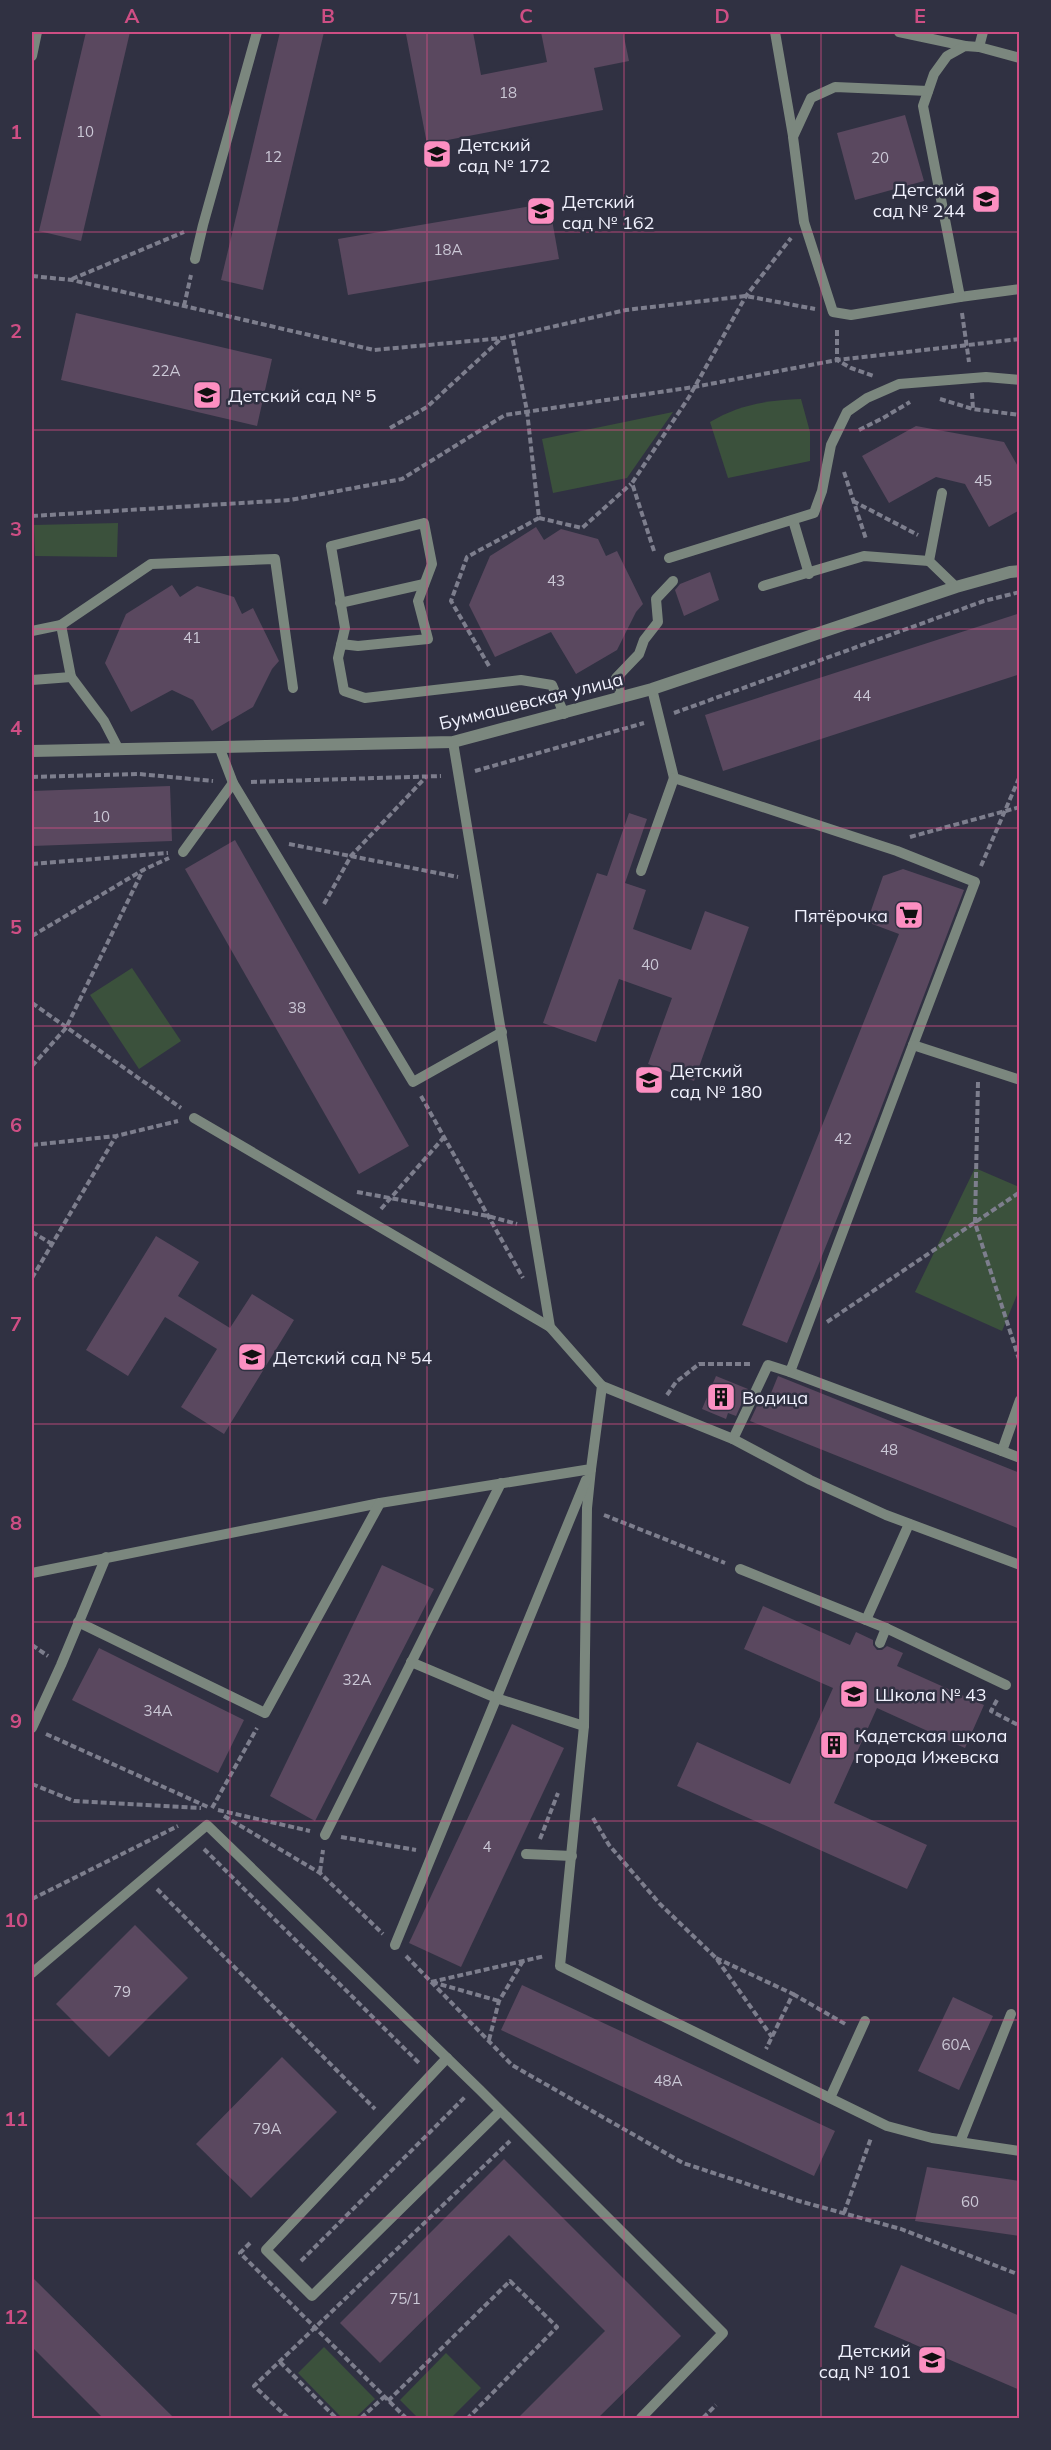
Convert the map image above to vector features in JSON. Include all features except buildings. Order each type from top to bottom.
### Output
[{"type":"street","name":"Буммашевская улица","points":[[32,751],[220,749],[453,742],[652,689],[956,587],[1020,571]]},
{"type":"lane","points":[[32,56],[37,32]]},
{"type":"lane","points":[[195,259],[257,32]]},
{"type":"lane","points":[[775,32],[793,137],[804,222],[833,312],[850,315],[1020,289]]},
{"type":"lane","points":[[899,32],[979,47],[1020,58]]},
{"type":"lane","points":[[979,47],[983,32]]},
{"type":"lane","points":[[960,297],[923,106],[934,74],[947,56],[965,46]]},
{"type":"lane","points":[[793,137],[811,98],[836,87],[928,91]]},
{"type":"lane","points":[[669,558],[814,513],[822,491],[831,444],[847,412],[867,398],[899,384],[972,378],[1020,380]]},
{"type":"lane","points":[[929,561],[942,493]]},
{"type":"lane","points":[[793,520],[808,574]]},
{"type":"lane","points":[[342,644],[358,646],[428,639],[418,601],[432,564],[424,523],[331,546],[345,628],[338,658],[344,691],[365,698],[521,680],[552,685],[564,714]]},
{"type":"lane","points":[[763,586],[864,556],[929,561],[956,587]]},
{"type":"lane","points":[[32,631],[61,625],[151,564],[274,559],[293,688]]},
{"type":"lane","points":[[621,697],[616,678],[639,654],[644,640],[658,622],[656,600],[673,581]]},
{"type":"lane","points":[[340,603],[424,584]]},
{"type":"lane","points":[[61,625],[71,677],[104,721],[119,750]]},
{"type":"lane","points":[[32,680],[71,677]]},
{"type":"lane","points":[[641,871],[674,778],[652,689]]},
{"type":"lane","points":[[453,742],[478,881],[550,1327]]},
{"type":"lane","points":[[220,749],[233,783],[413,1082],[502,1032]]},
{"type":"lane","points":[[674,778],[897,851],[975,882],[790,1372]]},
{"type":"lane","points":[[183,852],[233,783]]},
{"type":"lane","points":[[913,1045],[1020,1080]]},
{"type":"lane","points":[[194,1118],[550,1327],[602,1386],[733,1439],[810,1480],[909,1524],[1020,1565]]},
{"type":"lane","points":[[733,1439],[768,1365],[1020,1458]]},
{"type":"lane","points":[[602,1386],[586,1508],[584,1726],[560,1966],[877,2121],[932,2138],[1020,2151]]},
{"type":"lane","points":[[1002,1451],[1020,1400]]},
{"type":"lane","points":[[32,1573],[380,1503],[591,1468]]},
{"type":"lane","points":[[395,1945],[591,1468]]},
{"type":"lane","points":[[325,1835],[501,1483]]},
{"type":"lane","points":[[78,1622],[265,1713],[380,1503]]},
{"type":"lane","points":[[866,1620],[909,1524]]},
{"type":"lane","points":[[32,1728],[106,1557]]},
{"type":"lane","points":[[740,1569],[886,1628],[1006,1685]]},
{"type":"lane","points":[[880,1643],[886,1628]]},
{"type":"lane","points":[[411,1662],[496,1698],[584,1726]]},
{"type":"lane","points":[[32,1973],[207,1825],[501,2110],[723,2333],[641,2418]]},
{"type":"lane","points":[[526,1854],[572,1856]]},
{"type":"lane","points":[[960,2142],[1011,2014]]},
{"type":"lane","points":[[830,2098],[865,2021]]},
{"type":"lane","points":[[447,2058],[266,2250],[312,2296],[501,2110]]},
{"type":"path","points":[[497,683],[487,661],[451,601],[467,557],[539,518],[582,528],[632,483],[694,387],[746,296],[804,222]]},
{"type":"path","points":[[72,280],[203,225]]},
{"type":"path","points":[[184,306],[195,259]]},
{"type":"path","points":[[32,276],[72,280],[374,350],[503,338],[626,310],[746,296],[833,312],[837,322],[837,360]]},
{"type":"path","points":[[960,297],[972,378],[973,409]]},
{"type":"path","points":[[512,336],[527,411],[539,518]]},
{"type":"path","points":[[390,428],[427,407],[503,338]]},
{"type":"path","points":[[32,516],[290,500],[402,479],[505,415],[694,387],[837,360],[1020,339]]},
{"type":"path","points":[[856,431],[883,418],[913,399]]},
{"type":"path","points":[[841,462],[872,557]]},
{"type":"path","points":[[632,483],[655,557]]},
{"type":"path","points":[[853,500],[932,542]]},
{"type":"path","points":[[975,882],[1020,776]]},
{"type":"path","points":[[315,919],[351,856],[426,777]]},
{"type":"path","points":[[897,851],[903,838],[1020,807]]},
{"type":"path","points":[[268,840],[478,881]]},
{"type":"path","points":[[32,864],[183,852]]},
{"type":"path","points":[[32,936],[143,870],[183,852]]},
{"type":"path","points":[[32,1066],[66,1028],[143,870]]},
{"type":"path","points":[[32,1004],[194,1118]]},
{"type":"path","points":[[979,1067],[975,1223],[1020,1362]]},
{"type":"path","points":[[413,1082],[528,1287]]},
{"type":"path","points":[[32,1145],[116,1136],[194,1118]]},
{"type":"path","points":[[32,1278],[116,1136]]},
{"type":"path","points":[[371,1221],[445,1136]]},
{"type":"path","points":[[348,1191],[488,1216],[534,1228]]},
{"type":"path","points":[[801,1339],[1020,1192]]},
{"type":"path","points":[[32,1232],[52,1244]]},
{"type":"path","points":[[658,1408],[676,1382],[699,1364],[768,1365]]},
{"type":"path","points":[[586,1508],[740,1569]]},
{"type":"path","points":[[1006,1685],[992,1711],[1020,1726]]},
{"type":"path","points":[[201,1814],[212,1808],[265,1713]]},
{"type":"path","points":[[45,1733],[212,1808],[320,1873],[395,1945],[512,2065],[683,2163],[901,2229],[1020,2275]]},
{"type":"path","points":[[32,1784],[74,1801],[212,1808]]},
{"type":"path","points":[[578,1790],[609,1845],[660,1904],[716,1958],[772,2037]]},
{"type":"path","points":[[32,1899],[180,1824]]},
{"type":"path","points":[[153,1885],[379,2113]]},
{"type":"path","points":[[431,1982],[561,1954]]},
{"type":"path","points":[[716,1958],[793,1994],[860,2032]]},
{"type":"path","points":[[489,2041],[499,2001],[523,1961]]},
{"type":"path","points":[[431,1982],[499,2001]]},
{"type":"path","points":[[759,2064],[793,1994]]},
{"type":"path","points":[[301,2260],[468,2094]]},
{"type":"path","points":[[844,2213],[877,2121]]},
{"type":"path","points":[[288,2418],[254,2386],[521,2130]]},
{"type":"path","points":[[388,2401],[510,2281],[557,2327],[468,2418]]},
{"type":"path","points":[[279,2362],[336,2418]]},
{"type":"path","points":[[361,2418],[384,2397]]},
{"type":"path","points":[[703,2418],[716,2405]]},
{"type":"green space","points":[[801,399],[810,432],[810,461],[728,478],[710,422],[731,411],[754,404]]},
{"type":"green space","points":[[673,412],[627,478],[553,493],[542,439]]},
{"type":"green space","points":[[118,523],[117,557],[35,556],[34,525]]},
{"type":"green space","points":[[132,968],[181,1041],[139,1069],[90,995]]},
{"type":"green space","points":[[975,1168],[1019,1187],[1019,1290],[1002,1331],[915,1292]]},
{"type":"green space","points":[[324,2347],[375,2399],[355,2418],[342,2418],[298,2373]]},
{"type":"green space","points":[[446,2353],[481,2388],[451,2418],[418,2418],[400,2400]]},
{"type":"place","name":"Детский сад № 172","points":[[437,154]]},
{"type":"place","name":"Детский сад № 244","points":[[986,199]]},
{"type":"place","name":"Детский сад № 162","points":[[541,211]]},
{"type":"place","name":"Детский сад № 5","points":[[207,395]]},
{"type":"place","name":"Пятёрочка","points":[[909,915]]},
{"type":"place","name":"Детский сад № 180","points":[[649,1080]]},
{"type":"place","name":"Детский сад № 54","points":[[252,1357]]},
{"type":"place","name":"Водица","points":[[721,1397]]},
{"type":"place","name":"Школа № 43","points":[[854,1694]]},
{"type":"place","name":"Кадетская школа города Ижевска","points":[[834,1745]]},
{"type":"place","name":"Детский сад № 101","points":[[932,2360]]}]
